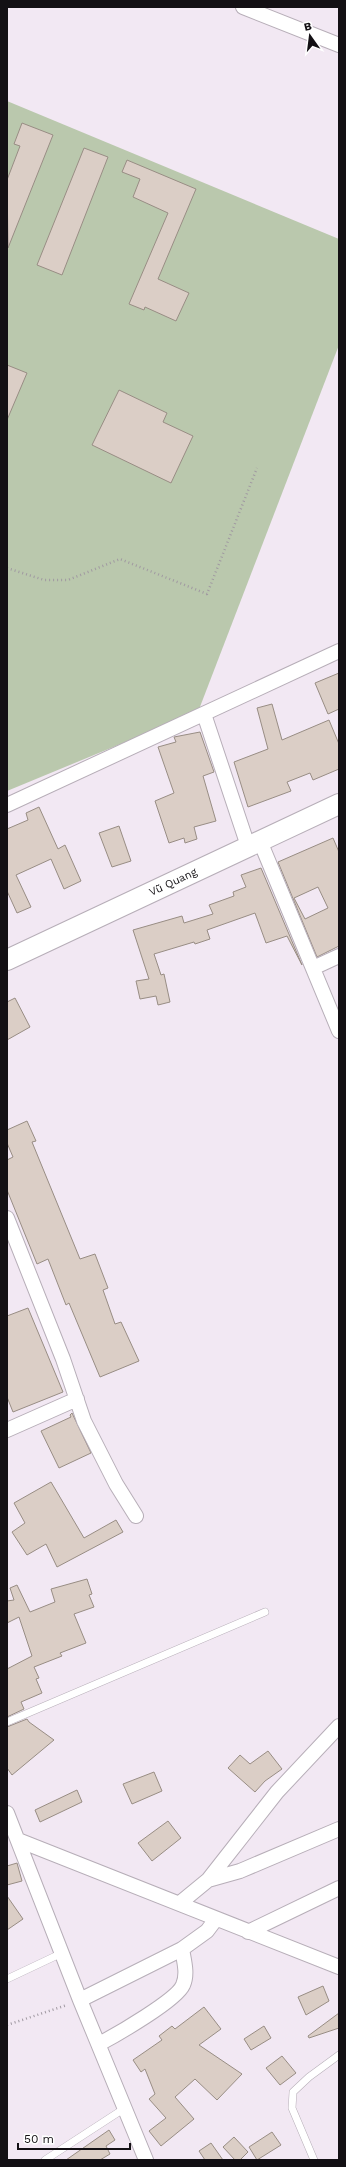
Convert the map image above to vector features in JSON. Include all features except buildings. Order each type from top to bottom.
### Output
[{"type":"main road","name":"Vũ Quang","points":[[7,960],[339,804]]},
{"type":"street","points":[[243,7],[339,45]]},
{"type":"street","points":[[7,805],[339,651]]},
{"type":"street","points":[[204,714],[254,844],[313,968],[339,1031]]},
{"type":"street","points":[[313,968],[339,956]]},
{"type":"street","points":[[7,1218],[84,1421],[104,1462],[136,1516]]},
{"type":"street","points":[[7,1430],[77,1400]]},
{"type":"street","points":[[180,1903],[208,1880],[277,1792],[339,1726]]},
{"type":"street","points":[[9,1822],[18,1840],[80,2000],[146,2160]]},
{"type":"street","points":[[208,1880],[240,1871],[339,1828]]},
{"type":"street","points":[[18,1840],[339,1967]]},
{"type":"street","points":[[248,1932],[339,1888]]},
{"type":"street","points":[[80,2000],[182,1949],[206,1931],[216,1919]]},
{"type":"street","points":[[99,2044],[172,1998],[183,1987],[186,1975],[182,1949]]},
{"type":"lane","points":[[7,1722],[265,1612]]},
{"type":"lane","points":[[7,1979],[62,1953]]},
{"type":"lane","points":[[314,2160],[292,2108],[293,2092],[309,2077],[339,2055]]},
{"type":"lane","points":[[45,2160],[125,2108]]},
{"type":"path","points":[[7,568],[44,580],[68,580],[120,559],[207,594],[257,468]]},
{"type":"path","points":[[7,2025],[80,2000]]},
{"type":"green space","points":[[7,101],[339,239],[339,345],[198,712],[7,791]]}]
